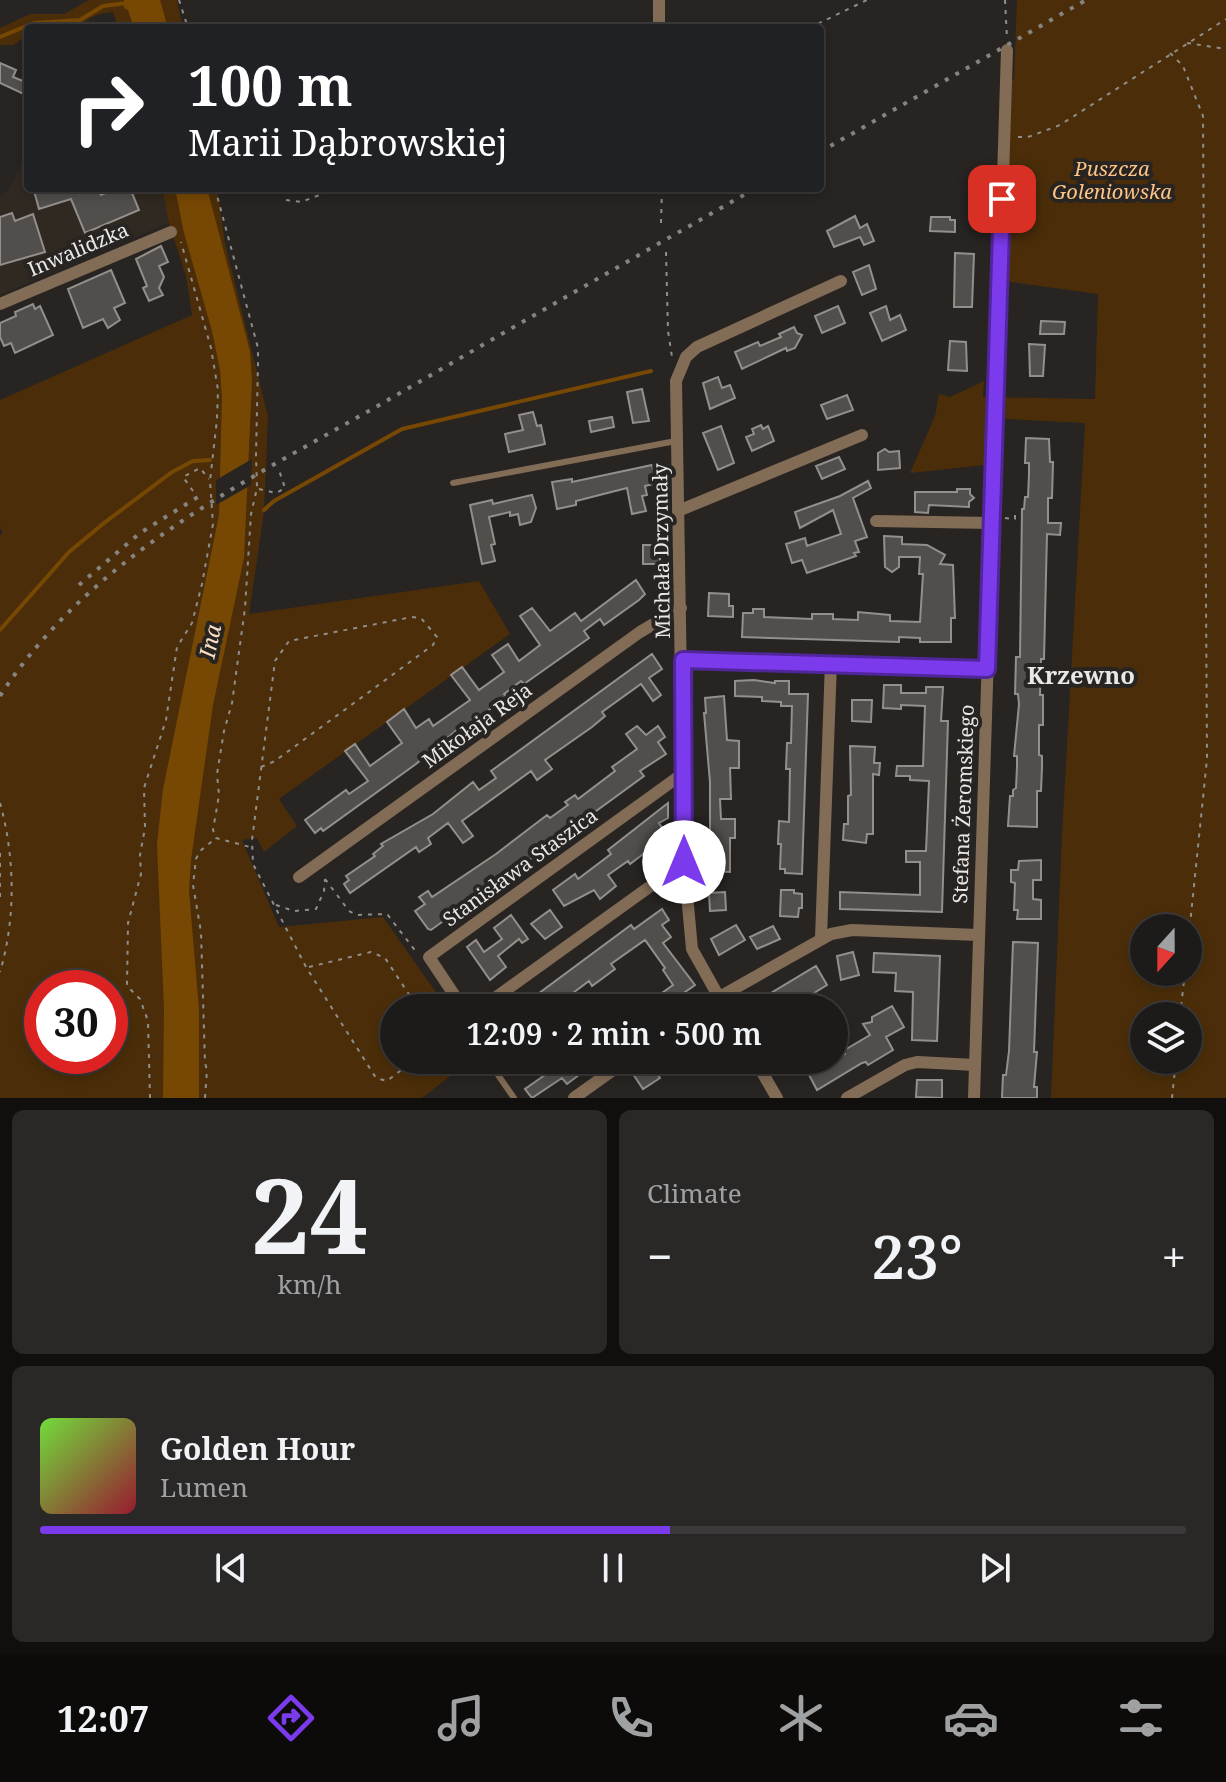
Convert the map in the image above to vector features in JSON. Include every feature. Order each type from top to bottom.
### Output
[{"type":"street","points":[[659,0],[659,24]]},
{"type":"street","name":"Stefana Żeromskiego","points":[[974,1098],[1007,50]]},
{"type":"street","name":"Inwalidzka","points":[[0,304],[171,232]]},
{"type":"street","points":[[678,373],[686,357],[697,347],[841,281]]},
{"type":"street","name":"Michała Drzymały","points":[[678,373],[684,862],[692,949],[717,994]]},
{"type":"street","points":[[678,511],[862,435]]},
{"type":"street","points":[[876,521],[992,523]]},
{"type":"street","name":"Mikołaja Reja","points":[[299,877],[628,641],[681,608]]},
{"type":"street","points":[[683,660],[987,669]]},
{"type":"street","points":[[821,938],[831,662]]},
{"type":"street","name":"Stanisława Staszica","points":[[429,957],[685,772]]},
{"type":"street","points":[[500,994],[684,862]]},
{"type":"street","points":[[736,994],[821,938],[852,930],[978,935]]},
{"type":"street","points":[[429,957],[454,994]]},
{"type":"street","points":[[847,1098],[905,1065],[927,1062],[975,1065]]},
{"type":"street","points":[[574,1098],[607,1074]]},
{"type":"street","points":[[763,1074],[777,1098]]},
{"type":"lane","points":[[453,483],[679,440]]},
{"type":"lane","points":[[498,1075],[514,1098]]},
{"type":"path","points":[[179,0],[187,24]]},
{"type":"path","points":[[817,24],[867,0]]},
{"type":"path","points":[[1005,0],[1007,50]]},
{"type":"path","points":[[1004,137],[1028,137],[1060,125],[1226,19]]},
{"type":"path","points":[[1186,43],[1226,49]]},
{"type":"path","points":[[1170,53],[1183,66],[1203,116],[1207,759],[1191,914]]},
{"type":"path","points":[[216,192],[258,348],[257,488],[251,514],[245,608],[232,703],[217,774],[219,795],[213,830],[216,838]]},
{"type":"path","points":[[286,200],[301,202],[327,192]]},
{"type":"path","points":[[661,223],[662,192]]},
{"type":"path","points":[[150,1098],[148,1021],[140,999],[127,986],[128,923],[141,874],[144,788],[166,720],[177,647],[192,623],[213,524],[210,481],[218,401],[215,366],[185,251],[177,228],[171,232]]},
{"type":"path","points":[[666,252],[670,353],[678,373]]},
{"type":"path","points":[[193,491],[183,477],[196,468],[203,470],[210,481]]},
{"type":"path","points":[[257,488],[274,493],[284,489],[279,470]]},
{"type":"path","points":[[1015,519],[1015,515],[1022,515]]},
{"type":"path","points":[[261,767],[275,761],[433,645],[437,637],[430,627],[421,618],[412,617],[289,641],[275,661],[261,767],[251,848],[253,864],[306,967],[376,1078],[387,1081],[396,1074]]},
{"type":"path","points":[[0,803],[8,838],[11,879],[9,929],[0,972]]},
{"type":"path","points":[[216,838],[251,848]]},
{"type":"path","points":[[205,1098],[207,1070],[201,932],[193,885],[196,859],[200,851],[216,838]]},
{"type":"path","points":[[0,853],[0,901]]},
{"type":"path","points":[[320,863],[325,879],[349,911],[356,915],[387,914],[419,955],[429,957]]},
{"type":"path","points":[[276,905],[294,911],[316,909],[324,891],[325,879]]},
{"type":"path","points":[[306,967],[371,952],[385,958],[409,994]]},
{"type":"path","points":[[1172,1098],[1175,1074]]},
{"type":"shaded area","points":[[24,159],[24,192],[163,192],[169,223],[0,295],[0,198],[10,187]]},
{"type":"green space","points":[[89,0],[177,0],[182,24],[117,24],[113,12],[103,13],[83,24],[24,24],[24,38],[13,45],[0,45],[0,28],[30,14],[64,14]]},
{"type":"green space","name":"Puszcza Goleniowska","points":[[1017,0],[1226,0],[1226,1098],[1051,1098],[1085,423],[986,418],[985,465],[910,473],[935,416],[939,394],[950,397],[984,381],[983,397],[1095,399],[1098,294],[996,280],[1000,83],[1014,79]]},
{"type":"green space","points":[[163,192],[218,192],[225,243],[268,416],[264,512],[249,614],[479,581],[510,634],[279,799],[297,826],[264,852],[257,838],[242,840],[279,927],[383,917],[437,994],[380,994],[380,1074],[453,1074],[422,1098],[0,1098],[0,535],[3,533],[0,527],[0,400],[192,315],[186,276]]},
{"type":"water","points":[[124,0],[160,0],[167,24],[133,24],[128,10],[124,8]]},
{"type":"water","name":"Ina","points":[[176,192],[208,192],[250,351],[252,381],[244,558],[213,705],[191,860],[189,891],[199,1010],[199,1098],[163,1098],[164,1009],[157,844],[163,789],[219,515],[222,398],[212,331]]},
{"type":"pier","points":[[252,459],[251,485],[216,505],[216,480]]},
{"type":"building","points":[[0,63],[16,70],[13,77],[24,81],[24,94],[0,83]]},
{"type":"building","points":[[34,192],[100,192],[101,195],[132,192],[139,210],[85,233],[71,199],[39,209]]},
{"type":"building","points":[[12,213],[15,221],[33,214],[45,252],[0,265],[0,217]]},
{"type":"building","points":[[855,216],[860,228],[867,224],[874,241],[864,245],[860,237],[834,247],[827,231]]},
{"type":"building","points":[[931,217],[955,220],[955,232],[930,231]]},
{"type":"building","points":[[161,246],[168,262],[159,266],[164,277],[159,288],[163,295],[149,301],[143,288],[147,286],[136,259]]},
{"type":"building","points":[[955,253],[974,254],[972,307],[954,307]]},
{"type":"building","points":[[869,265],[876,289],[862,295],[853,272]]},
{"type":"building","points":[[111,270],[125,303],[114,308],[120,320],[108,328],[103,319],[83,328],[68,289]]},
{"type":"building","points":[[33,304],[35,309],[40,306],[53,335],[15,353],[11,343],[4,346],[0,323]]},
{"type":"building","points":[[838,306],[845,323],[822,333],[815,316]]},
{"type":"building","points":[[886,306],[890,320],[900,315],[906,330],[882,341],[870,313]]},
{"type":"building","points":[[1041,321],[1065,322],[1064,334],[1040,334]]},
{"type":"building","points":[[794,327],[802,335],[795,348],[787,351],[786,348],[742,369],[735,352],[758,342],[760,346]]},
{"type":"building","points":[[950,341],[966,342],[967,371],[948,370]]},
{"type":"building","points":[[1029,344],[1045,345],[1043,376],[1030,376]]},
{"type":"building","points":[[718,377],[722,388],[730,385],[735,398],[710,409],[703,383]]},
{"type":"building","points":[[642,389],[649,421],[633,423],[627,392]]},
{"type":"building","points":[[847,395],[853,410],[827,419],[821,405]]},
{"type":"building","points":[[533,412],[537,426],[541,425],[545,444],[509,452],[505,434],[523,430],[519,415]]},
{"type":"building","points":[[612,417],[614,427],[591,432],[589,421]]},
{"type":"building","points":[[761,425],[763,429],[768,426],[774,441],[752,451],[746,437],[754,434],[752,429]]},
{"type":"building","points":[[721,426],[734,463],[718,470],[703,433]]},
{"type":"building","points":[[1026,438],[1049,439],[1050,462],[1053,462],[1048,523],[1061,523],[1060,535],[1047,534],[1044,659],[1041,659],[1040,695],[1043,695],[1043,725],[1039,725],[1042,767],[1041,791],[1037,791],[1037,827],[1008,826],[1010,796],[1016,788],[1017,756],[1014,756],[1019,704],[1018,694],[1015,694],[1016,657],[1020,657],[1022,509],[1025,497],[1028,497],[1029,474],[1029,463],[1025,463]]},
{"type":"building","points":[[885,449],[889,452],[899,451],[900,468],[878,470],[878,453]]},
{"type":"building","points":[[839,457],[845,469],[822,479],[816,466]]},
{"type":"building","points":[[652,465],[657,483],[645,486],[647,495],[642,496],[646,511],[632,514],[627,488],[557,509],[552,482],[572,479],[572,482]]},
{"type":"building","points":[[868,481],[871,488],[853,498],[867,537],[855,541],[859,552],[854,553],[856,556],[807,573],[802,560],[792,563],[786,544],[805,538],[807,546],[841,534],[833,510],[800,528],[795,512],[840,496]]},
{"type":"building","points":[[957,489],[970,489],[974,498],[969,502],[969,507],[929,505],[928,513],[915,512],[915,492],[957,492]]},
{"type":"building","points":[[532,495],[536,508],[531,522],[520,525],[518,514],[510,516],[510,512],[489,517],[495,561],[482,564],[470,505],[492,500],[493,504]]},
{"type":"building","points":[[884,536],[902,537],[902,544],[927,545],[945,555],[940,564],[953,565],[955,618],[951,618],[951,642],[920,642],[920,638],[899,637],[899,642],[742,637],[743,613],[753,613],[753,609],[764,609],[764,617],[812,619],[812,614],[833,614],[833,619],[858,620],[858,612],[890,615],[890,621],[920,622],[923,574],[919,574],[920,557],[899,557],[899,567],[892,572],[885,567]]},
{"type":"building","points":[[643,545],[660,545],[660,564],[643,564]]},
{"type":"building","points":[[636,580],[645,594],[639,600],[604,625],[600,619],[584,631],[589,638],[524,684],[521,681],[504,694],[507,697],[460,731],[458,729],[416,764],[323,831],[321,828],[315,833],[305,820],[346,790],[349,794],[368,781],[345,751],[355,744],[370,766],[402,743],[387,722],[404,709],[416,728],[429,719],[433,726],[470,700],[451,675],[462,667],[479,690],[504,672],[492,655],[508,644],[519,661],[540,645],[520,616],[532,608],[550,631],[575,613],[581,621]]},
{"type":"building","points":[[709,593],[729,594],[733,617],[708,616]]},
{"type":"building","points":[[652,654],[662,669],[649,678],[661,695],[653,701],[641,684],[602,712],[605,716],[592,727],[545,760],[552,769],[537,780],[531,771],[462,821],[473,836],[463,843],[448,823],[428,838],[431,844],[419,852],[416,847],[350,893],[344,884],[349,880],[346,876],[375,856],[373,854],[383,846],[381,844],[433,814],[473,782],[479,790],[496,778],[491,771]]},
{"type":"building","points":[[735,681],[789,681],[789,694],[808,694],[802,874],[785,873],[785,869],[780,869],[781,844],[778,844],[779,821],[789,822],[790,769],[786,769],[787,743],[791,743],[792,706],[762,701],[762,697],[735,696]]},
{"type":"building","points":[[884,685],[901,685],[901,693],[926,693],[926,687],[943,687],[941,721],[948,721],[942,912],[840,909],[840,892],[920,895],[920,862],[906,862],[906,851],[926,851],[929,781],[896,776],[897,766],[923,766],[925,706],[883,708]]},
{"type":"building","points":[[724,696],[727,740],[739,741],[739,768],[730,768],[731,799],[720,799],[721,819],[735,819],[735,838],[730,838],[730,872],[710,871],[710,782],[704,713],[705,698]]},
{"type":"building","points":[[852,700],[872,700],[871,722],[852,721]]},
{"type":"building","points":[[637,726],[646,735],[658,726],[665,737],[658,742],[666,754],[640,771],[644,776],[488,890],[485,886],[475,898],[431,930],[428,929],[415,911],[425,904],[419,897],[428,891],[432,897],[547,815],[550,818],[568,805],[565,802],[575,795],[578,799],[615,771],[612,767],[637,749],[626,734]]},
{"type":"building","points":[[850,746],[875,747],[874,763],[880,763],[879,775],[873,774],[873,834],[867,834],[866,843],[843,840],[844,824],[848,824],[848,796],[851,795]]},
{"type":"building","points":[[668,803],[668,818],[659,823],[667,836],[630,864],[628,861],[608,875],[616,886],[600,899],[594,890],[564,906],[553,890],[575,874],[578,879],[611,854],[608,850]]},
{"type":"building","points":[[1041,860],[1041,880],[1033,880],[1033,899],[1041,900],[1041,919],[1017,919],[1011,870],[1018,870],[1019,861]]},
{"type":"building","points":[[781,890],[794,890],[794,893],[802,894],[798,917],[780,916]]},
{"type":"building","points":[[725,892],[726,910],[710,911],[709,893]]},
{"type":"building","points":[[662,909],[669,920],[662,925],[671,937],[663,943],[695,985],[682,994],[660,994],[673,985],[645,940],[611,964],[615,969],[592,986],[589,981],[572,994],[538,994],[631,925],[634,929]]},
{"type":"building","points":[[550,910],[562,927],[545,939],[531,924]]},
{"type":"building","points":[[511,915],[528,939],[522,943],[519,939],[498,956],[506,967],[490,980],[467,947],[476,940],[484,952],[502,939],[494,928]]},
{"type":"building","points":[[736,925],[745,940],[719,955],[711,939]]},
{"type":"building","points":[[773,926],[780,939],[757,949],[750,937]]},
{"type":"building","points":[[1013,942],[1038,943],[1034,1052],[1037,1052],[1034,1087],[1037,1087],[1037,1098],[1002,1098],[1009,1051]]},
{"type":"building","points":[[853,952],[859,975],[841,980],[837,956]]},
{"type":"building","points":[[874,953],[940,956],[937,1041],[912,1040],[913,992],[895,991],[896,973],[873,972]]},
{"type":"building","points":[[816,966],[827,985],[812,994],[769,994]]},
{"type":"building","points":[[892,1006],[904,1027],[886,1037],[893,1050],[868,1065],[862,1063],[848,1071],[848,1048],[870,1035],[863,1024],[872,1022],[872,1017]]},
{"type":"building","points":[[546,1074],[580,1074],[567,1084],[562,1078],[532,1098],[525,1089]]},
{"type":"building","points":[[633,1074],[659,1074],[660,1078],[643,1089]]},
{"type":"building","points":[[811,1074],[844,1074],[817,1090]]},
{"type":"building","points":[[917,1080],[942,1080],[942,1098],[916,1097]]},
{"type":"waterway","points":[[32,24],[80,20],[103,6],[127,3]]},
{"type":"waterway","points":[[0,37],[24,27]]},
{"type":"waterway","points":[[264,510],[274,501],[402,429],[651,371]]},
{"type":"waterway","points":[[0,630],[69,552],[104,523],[172,472],[193,461],[210,460]]},
{"type":"railway","points":[[824,150],[1086,0]]},
{"type":"railway","points":[[0,696],[38,645],[81,600],[128,560],[178,524],[286,458],[749,192]]},
{"type":"railway","points":[[79,585],[140,533],[201,495]]},
{"type":"district","name":"Krzewno","points":[[1081,674]]},
{"type":"route","points":[[684,862],[683,660],[987,669],[1002,199]]}]
